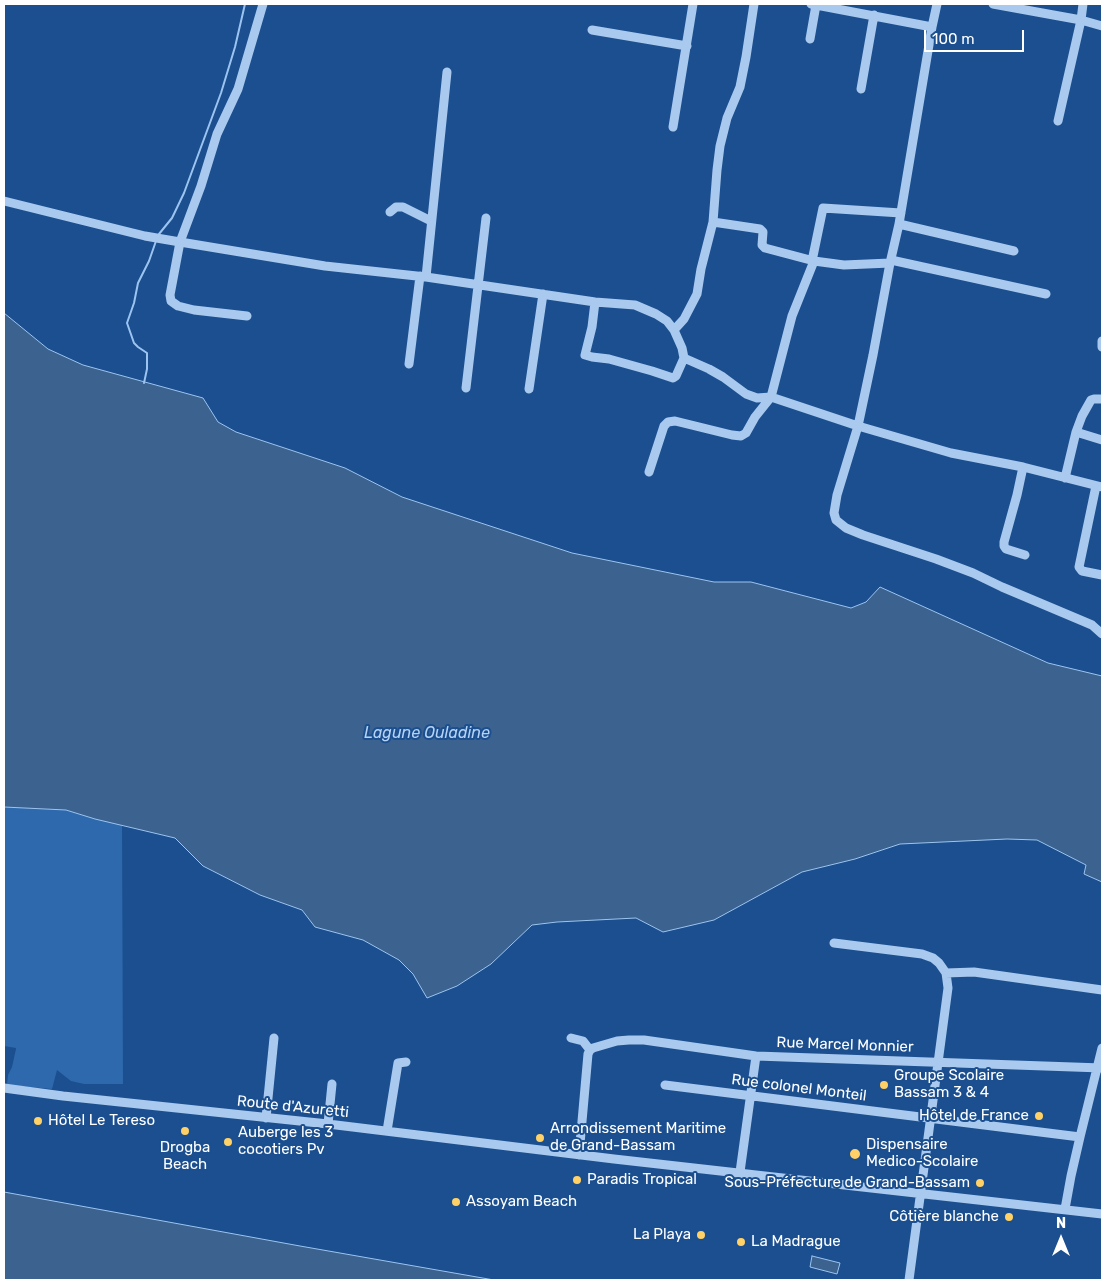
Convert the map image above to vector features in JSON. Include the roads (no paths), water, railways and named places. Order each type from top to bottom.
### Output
[{"type":"street","points":[[247,316],[194,310],[178,306],[171,301],[170,295],[180,242],[201,186],[217,134],[238,89],[263,4]]},
{"type":"street","points":[[673,127],[693,4]]},
{"type":"street","points":[[674,330],[684,319],[697,294],[713,222],[720,146],[727,118],[740,87],[754,4]]},
{"type":"street","points":[[810,39],[813,4],[932,27]]},
{"type":"street","points":[[938,4],[932,27],[899,224],[858,426],[837,495],[834,512],[836,520],[846,528],[863,535],[936,558],[973,573],[1092,625],[1102,634]]},
{"type":"street","points":[[993,4],[1081,20],[1102,26]]},
{"type":"street","points":[[1058,121],[1083,4]]},
{"type":"street","points":[[861,89],[874,15]]},
{"type":"street","points":[[592,30],[687,46]]},
{"type":"street","points":[[408,364],[431,221],[447,72]]},
{"type":"street","points":[[4,201],[145,236],[325,266],[423,276],[595,302],[640,306],[656,314],[674,330],[684,358],[676,376],[673,378],[652,370],[585,355],[592,327],[595,302]]},
{"type":"street","points":[[390,212],[396,207],[403,207],[431,221]]},
{"type":"street","points":[[649,472],[664,426],[668,422],[675,421],[740,436],[746,433],[755,417],[771,397],[792,316],[813,261],[822,208],[901,213]]},
{"type":"street","points":[[466,388],[486,218]]},
{"type":"street","points":[[713,222],[760,229],[763,232],[762,245],[764,248],[813,261],[844,265],[890,262],[1046,294]]},
{"type":"street","points":[[899,224],[1014,251]]},
{"type":"street","points":[[529,389],[543,294]]},
{"type":"street","points":[[1102,341],[1102,347]]},
{"type":"street","points":[[684,358],[709,369],[746,394],[756,398],[771,397],[858,426],[951,453],[1023,467],[1099,486],[1079,567],[1082,571],[1102,575]]},
{"type":"street","points":[[1065,478],[1076,432],[1082,416],[1091,400],[1102,399]]},
{"type":"street","points":[[1076,432],[1102,440]]},
{"type":"street","points":[[1023,467],[1004,546],[1006,549],[1025,555]]},
{"type":"street","points":[[834,943],[922,954],[933,958],[946,973],[948,988],[909,1280]]},
{"type":"street","points":[[946,973],[974,972],[1102,990]]},
{"type":"street","points":[[266,1118],[274,1038]]},
{"type":"street","points":[[570,1038],[583,1041],[590,1050],[588,1054],[579,1155]]},
{"type":"street","name":"Rue Marcel Monnier","points":[[590,1050],[617,1041],[644,1040],[756,1056],[1100,1068]]},
{"type":"street","points":[[1065,1209],[1080,1137],[1100,1068],[1102,1048]]},
{"type":"street","points":[[740,1172],[756,1056]]},
{"type":"street","points":[[387,1131],[398,1063],[406,1062]]},
{"type":"street","points":[[328,1124],[332,1084]]},
{"type":"street","name":"Rue colonel Monteil","points":[[664,1085],[1080,1137]]},
{"type":"street","name":"Route d'Azuretti","points":[[4,1088],[1102,1214]]},
{"type":"water","name":"Lagune Ouladine","points":[[4,313],[48,349],[83,365],[203,398],[218,422],[236,432],[345,468],[402,497],[572,553],[714,582],[751,582],[851,608],[866,602],[880,587],[1048,663],[1102,676],[1102,882],[1084,874],[1086,865],[1037,840],[1007,839],[900,844],[855,859],[802,872],[714,920],[663,932],[636,918],[532,925],[491,964],[457,986],[427,998],[413,974],[399,960],[363,940],[315,927],[302,910],[260,895],[203,866],[175,838],[95,819],[66,810],[4,807]]},
{"type":"water","points":[[4,1192],[300,1246],[494,1280],[4,1280]]},
{"type":"water","points":[[812,1256],[840,1263],[837,1274],[810,1267]]},
{"type":"waterway","points":[[159,234],[172,218],[184,193],[221,93],[235,47],[245,4]]},
{"type":"waterway","points":[[144,383],[147,369],[147,353],[134,343],[127,323],[138,283],[156,241]]},
{"type":"place","name":"Groupe Scolaire Bassam 3 & 4","points":[[884,1085]]},
{"type":"place","name":"Hôtel de France","points":[[1039,1116]]},
{"type":"place","name":"Hôtel Le Tereso","points":[[38,1121]]},
{"type":"place","name":"Drogba Beach","points":[[185,1131]]},
{"type":"place","name":"Arrondissement Maritime de Grand-Bassam","points":[[540,1138]]},
{"type":"place","name":"Auberge les 3 cocotiers Pv","points":[[228,1142]]},
{"type":"place","name":"Dispensaire Medico-Scolaire","points":[[855,1154]]},
{"type":"place","name":"Paradis Tropical","points":[[577,1180]]},
{"type":"place","name":"Sous-Préfecture de Grand-Bassam","points":[[980,1183]]},
{"type":"place","name":"Assoyam Beach","points":[[456,1202]]},
{"type":"place","name":"Côtière blanche","points":[[1009,1217]]},
{"type":"place","name":"La Playa","points":[[701,1235]]},
{"type":"place","name":"La Madrague","points":[[741,1242]]}]
